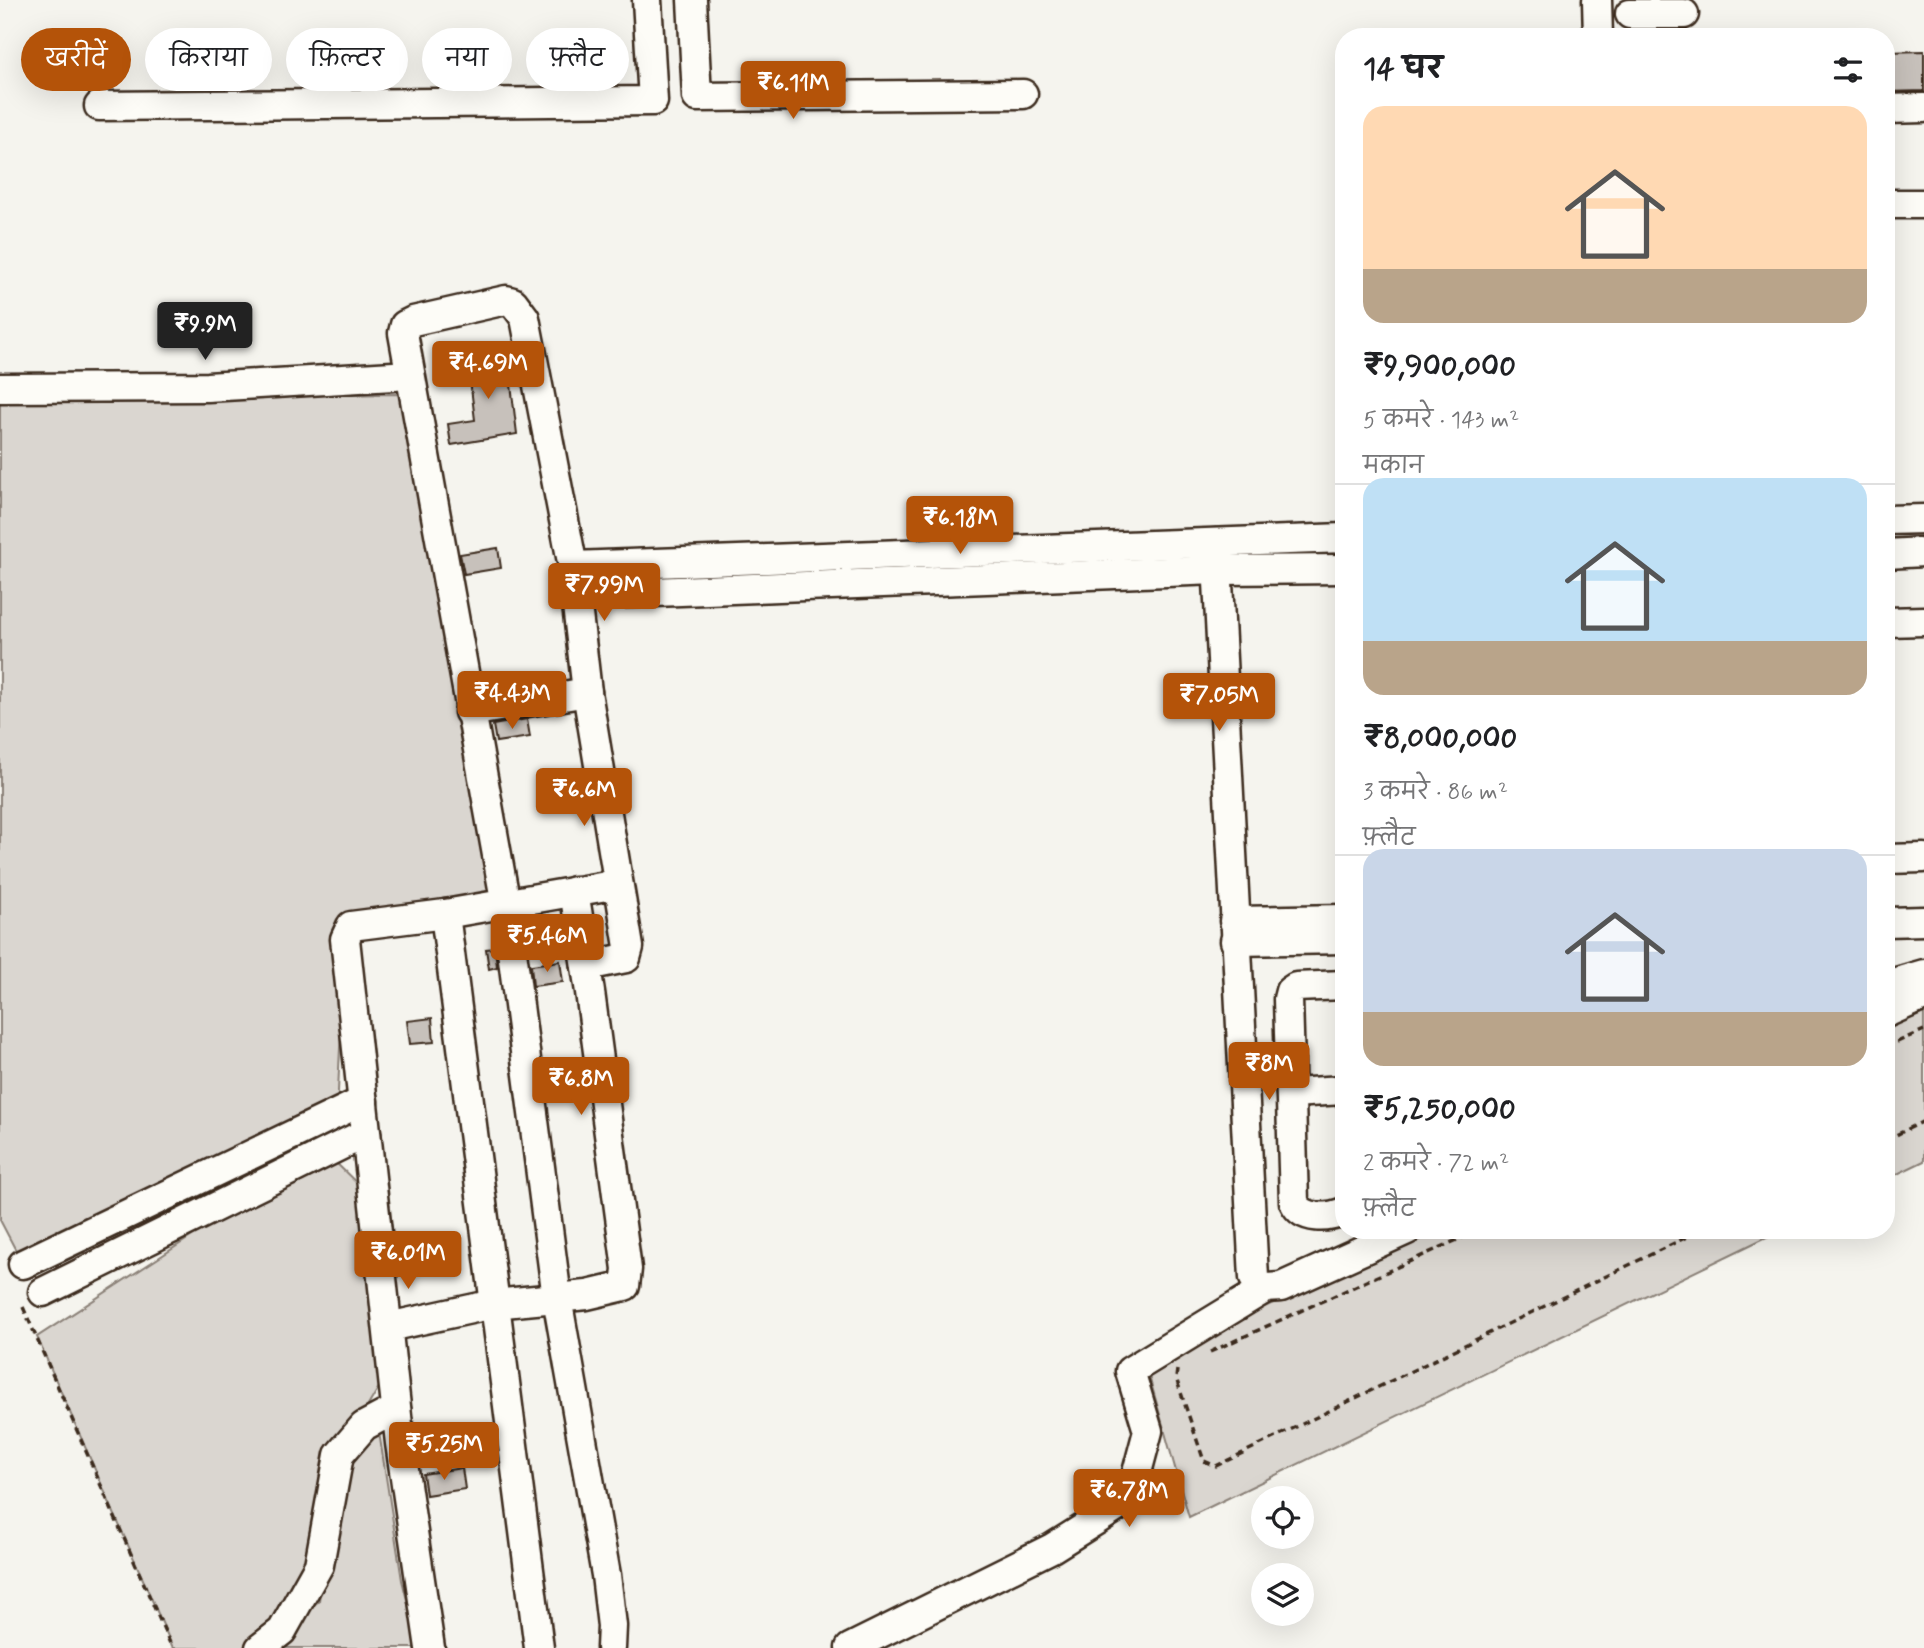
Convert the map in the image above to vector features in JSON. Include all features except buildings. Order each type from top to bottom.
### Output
[{"type":"street","points":[[647,0],[653,101]]},
{"type":"street","points":[[692,0],[697,97]]},
{"type":"street","points":[[1597,0],[1598,28]]},
{"type":"street","points":[[1630,17],[1684,17]]},
{"type":"street","points":[[99,106],[653,101],[697,97],[1023,94]]},
{"type":"street","points":[[1895,109],[1924,108]]},
{"type":"street","points":[[1895,204],[1924,204]]},
{"type":"street","points":[[586,967],[626,958],[629,953],[587,692],[573,566],[525,318],[513,302],[498,301],[405,325],[403,334],[469,712],[506,905],[557,1298],[606,1575],[612,1626],[611,1648]]},
{"type":"street","points":[[0,388],[207,387],[410,374]]},
{"type":"street","points":[[1895,520],[1924,519]]},
{"type":"street","points":[[576,595],[1226,556],[1335,539]]},
{"type":"street","points":[[1895,554],[1924,552]]},
{"type":"street","points":[[573,566],[1226,556],[1335,568]]},
{"type":"street","points":[[1226,556],[1243,931],[1273,1288]]},
{"type":"street","points":[[1895,622],[1924,621]]},
{"type":"street","points":[[469,712],[587,692]]},
{"type":"street","points":[[1895,859],[1924,858]]},
{"type":"street","points":[[430,1648],[396,1409],[346,932],[359,924],[506,905],[618,884]]},
{"type":"street","points":[[388,1327],[494,1304],[619,1289],[625,1286],[628,1279],[574,891]]},
{"type":"street","points":[[1895,907],[1924,906]]},
{"type":"street","points":[[445,914],[539,1648]]},
{"type":"street","points":[[1243,931],[1335,920]]},
{"type":"street","points":[[1895,922],[1924,921]]},
{"type":"street","points":[[1243,931],[1335,938]]},
{"type":"street","points":[[1895,982],[1924,974]]},
{"type":"street","points":[[1335,985],[1296,987],[1290,991],[1296,1207],[1312,1216],[1335,1213]]},
{"type":"street","points":[[1895,1009],[1924,996]]},
{"type":"street","points":[[1291,1093],[1335,1091]]},
{"type":"street","points":[[23,1264],[363,1101]]},
{"type":"street","points":[[32,1297],[366,1133]]},
{"type":"street","points":[[850,1648],[1052,1548],[1130,1499],[1148,1431],[1130,1371],[1273,1288],[1386,1239]]},
{"type":"street","points":[[260,1648],[282,1631],[319,1565],[339,1455],[364,1426],[396,1409]]},
{"type":"path","points":[[1895,1043],[1924,1030]]},
{"type":"path","points":[[1895,1136],[1924,1121]]},
{"type":"path","points":[[1202,1355],[1459,1239]]},
{"type":"path","points":[[1177,1367],[1176,1378],[1205,1461],[1216,1466],[1683,1239]]},
{"type":"path","points":[[32,1297],[172,1648]]},
{"type":"shaded area","points":[[401,394],[506,905],[345,939],[337,1113],[23,1264],[0,1220],[0,399]]},
{"type":"shaded area","points":[[1924,1005],[1924,1161],[1895,1175],[1895,1018]]},
{"type":"shaded area","points":[[326,1153],[374,1200],[392,1365],[339,1455],[298,1607],[266,1643],[319,1601],[333,1486],[377,1419],[402,1580],[419,1648],[173,1648],[37,1337],[298,1167]]},
{"type":"shaded area","points":[[1412,1239],[1762,1239],[1251,1486],[1189,1517],[1145,1362]]}]
